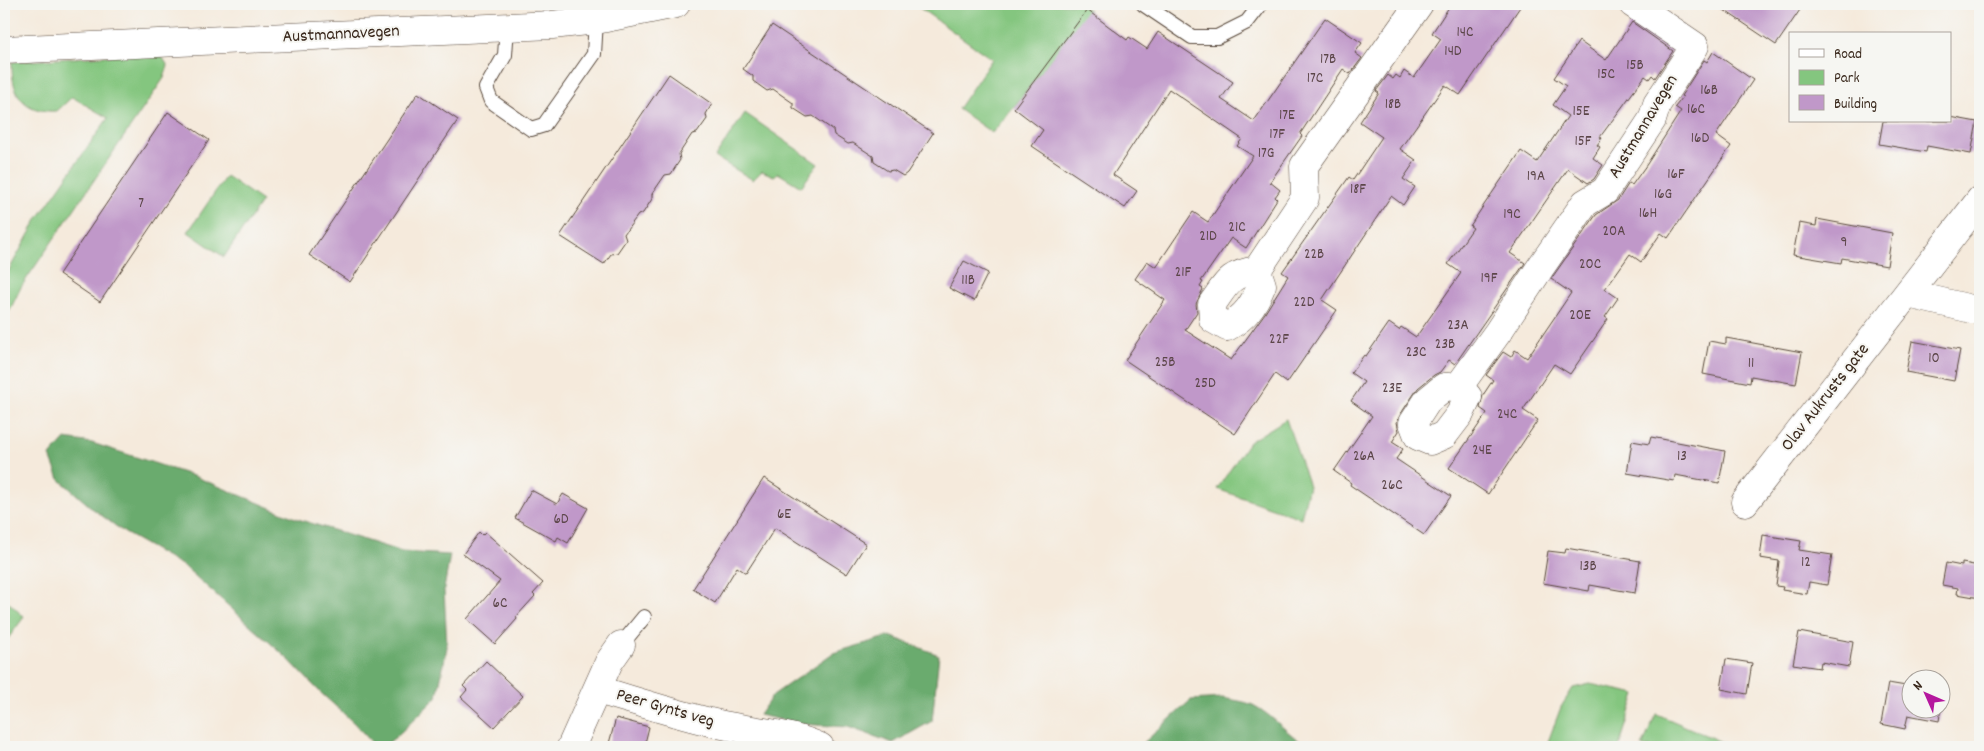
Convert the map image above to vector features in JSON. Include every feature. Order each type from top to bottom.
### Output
[{"type":"street","name":"Austmannavegen","points":[[4,50],[507,27],[596,20],[676,4]]},
{"type":"street","points":[[1257,270],[1305,198],[1304,166],[1419,4]]},
{"type":"street","name":"Austmannavegen","points":[[1459,386],[1585,204],[1605,191],[1652,120],[1657,104],[1695,46],[1633,4]]},
{"type":"street","name":"Olav Aukrusts gate","points":[[1745,502],[1980,200]]},
{"type":"street","points":[[1908,294],[1980,312]]},
{"type":"street","name":"Peer Gynts veg","points":[[571,747],[610,662],[621,645]]},
{"type":"street","name":"Peer Gynts veg","points":[[598,690],[692,718],[787,736],[808,741],[820,747]]},
{"type":"lane","points":[[1143,4],[1192,37],[1217,37],[1247,22],[1261,4]]},
{"type":"lane","points":[[507,27],[505,55],[486,88],[491,101],[531,129],[544,125],[594,54],[596,20]]},
{"type":"lane","points":[[621,645],[644,617]]},
{"type":"green space","points":[[914,4],[1078,4],[1089,10],[992,133],[958,109],[992,59]]},
{"type":"green space","points":[[149,53],[163,58],[168,66],[164,78],[21,287],[9,312],[4,311],[5,277],[38,218],[108,118],[72,97],[57,111],[35,109],[28,105],[17,92],[12,73],[12,62]]},
{"type":"green space","points":[[745,113],[818,164],[801,187],[778,173],[774,176],[762,171],[753,180],[715,157]]},
{"type":"green space","points":[[226,176],[262,201],[224,257],[188,232]]},
{"type":"green space","points":[[1286,419],[1309,486],[1301,518],[1217,489],[1249,442]]},
{"type":"green space","points":[[65,439],[92,443],[196,477],[298,519],[402,552],[450,555],[444,589],[447,647],[437,697],[397,736],[383,747],[376,747],[287,658],[185,567],[125,533],[93,509],[59,479],[50,456]]},
{"type":"green space","points":[[4,598],[24,617],[4,644]]},
{"type":"green space","points":[[890,636],[939,655],[932,721],[893,743],[848,727],[801,724],[759,715],[773,695],[833,653]]},
{"type":"green space","points":[[1590,684],[1636,694],[1619,747],[1546,747],[1561,707],[1573,688]]},
{"type":"green space","points":[[1222,698],[1253,705],[1309,747],[1139,747],[1191,700]]},
{"type":"green space","points":[[1657,714],[1733,747],[1642,747]]},
{"type":"building","points":[[1451,4],[1522,4],[1460,95],[1445,85],[1400,149],[1416,160],[1403,179],[1415,187],[1403,205],[1391,196],[1322,300],[1337,310],[1287,383],[1275,374],[1235,434],[1125,360],[1165,300],[1135,279],[1147,261],[1156,267],[1193,212],[1208,222],[1253,156],[1237,146],[1242,139],[1169,89],[1113,175],[1137,191],[1125,208],[1032,146],[1043,130],[1014,108],[1087,10],[1127,40],[1129,37],[1147,49],[1158,32],[1233,82],[1221,99],[1254,121],[1325,18],[1362,43],[1355,53],[1362,58],[1350,74],[1343,69],[1300,134],[1302,136],[1270,182],[1280,190],[1275,197],[1277,199],[1246,248],[1231,238],[1201,281],[1203,282],[1200,287],[1203,289],[1196,304],[1197,312],[1185,330],[1231,360],[1265,313],[1288,276],[1282,272],[1349,177],[1353,180],[1382,137],[1360,122],[1379,93],[1376,91],[1388,75],[1393,79],[1396,75],[1400,78],[1404,71],[1414,78],[1441,39],[1432,33]]},
{"type":"building","points":[[1715,4],[1804,4],[1776,45]]},
{"type":"building","points":[[1632,22],[1673,51],[1655,78],[1652,75],[1649,79],[1645,76],[1600,137],[1602,138],[1597,145],[1600,147],[1593,158],[1603,165],[1594,179],[1588,183],[1568,169],[1510,253],[1525,263],[1455,364],[1449,360],[1440,372],[1418,388],[1397,422],[1399,431],[1392,442],[1403,449],[1396,459],[1451,496],[1424,535],[1350,485],[1351,483],[1334,471],[1372,416],[1351,401],[1364,382],[1351,373],[1364,355],[1366,356],[1389,323],[1399,330],[1401,327],[1416,337],[1461,273],[1448,264],[1473,228],[1470,226],[1484,205],[1521,151],[1537,162],[1568,116],[1553,105],[1566,86],[1554,78],[1579,41],[1606,60]]},
{"type":"building","points":[[772,25],[933,133],[907,173],[903,176],[893,170],[888,171],[874,162],[873,156],[853,143],[848,144],[834,135],[833,130],[813,116],[807,117],[793,108],[793,103],[773,89],[767,91],[753,81],[753,76],[743,69]]},
{"type":"building","points":[[1713,52],[1753,80],[1716,135],[1731,146],[1668,238],[1661,233],[1641,262],[1630,254],[1605,289],[1618,298],[1605,317],[1608,319],[1570,374],[1554,364],[1523,410],[1538,420],[1488,494],[1449,468],[1487,413],[1480,408],[1483,395],[1493,380],[1486,375],[1503,352],[1511,357],[1515,350],[1527,358],[1571,293],[1551,279],[1596,215],[1618,200],[1629,183],[1632,185],[1647,164],[1681,111],[1675,107],[1683,97],[1681,96],[1704,60],[1707,62]]},
{"type":"building","points":[[669,74],[712,104],[706,114],[707,119],[697,133],[692,134],[679,154],[680,160],[671,174],[665,175],[652,194],[652,199],[643,213],[638,215],[624,234],[626,240],[617,253],[611,254],[604,264],[560,236]]},
{"type":"building","points":[[418,93],[458,120],[350,282],[309,255]]},
{"type":"building","points":[[168,112],[209,140],[100,302],[59,274]]},
{"type":"building","points":[[1952,117],[1977,122],[1971,154],[1927,146],[1926,152],[1879,144],[1883,122],[1952,122]]},
{"type":"building","points":[[1817,219],[1892,233],[1887,266],[1842,258],[1841,263],[1793,255],[1799,223],[1816,226]]},
{"type":"building","points":[[964,261],[988,273],[974,301],[949,288]]},
{"type":"building","points":[[1726,338],[1802,352],[1796,384],[1751,376],[1750,383],[1703,374],[1709,341],[1726,344]]},
{"type":"building","points":[[1912,341],[1960,350],[1954,381],[1906,372]]},
{"type":"building","points":[[1651,437],[1725,451],[1719,483],[1675,475],[1674,481],[1627,473],[1632,441],[1649,444]]},
{"type":"building","points":[[764,478],[866,544],[847,574],[775,528],[746,573],[737,567],[715,603],[693,589]]},
{"type":"building","points":[[531,490],[557,504],[563,494],[588,508],[568,543],[558,537],[556,541],[515,518]]},
{"type":"building","points":[[479,532],[482,535],[485,532],[543,583],[533,594],[535,596],[516,617],[517,619],[495,644],[467,619],[500,581],[463,554]]},
{"type":"building","points":[[1763,535],[1801,541],[1799,550],[1832,555],[1827,585],[1809,582],[1807,594],[1782,590],[1783,587],[1776,586],[1779,561],[1760,558]]},
{"type":"building","points":[[1566,548],[1640,561],[1635,593],[1590,585],[1589,591],[1543,583],[1548,551],[1565,553]]},
{"type":"building","points":[[1946,563],[1962,566],[1962,563],[1980,566],[1980,598],[1957,594],[1958,588],[1942,585]]},
{"type":"building","points":[[1799,632],[1853,642],[1849,667],[1821,662],[1820,668],[1793,664]]},
{"type":"building","points":[[1726,659],[1752,663],[1747,694],[1721,689]]},
{"type":"building","points":[[486,661],[523,696],[494,727],[461,697],[467,690],[463,686]]},
{"type":"building","points":[[1888,683],[1902,685],[1902,718],[1907,718],[1905,729],[1881,724]]},
{"type":"building","points":[[616,718],[649,727],[644,747],[608,747]]},
{"type":"building","points":[[1924,718],[1939,718],[1939,721]]}]
